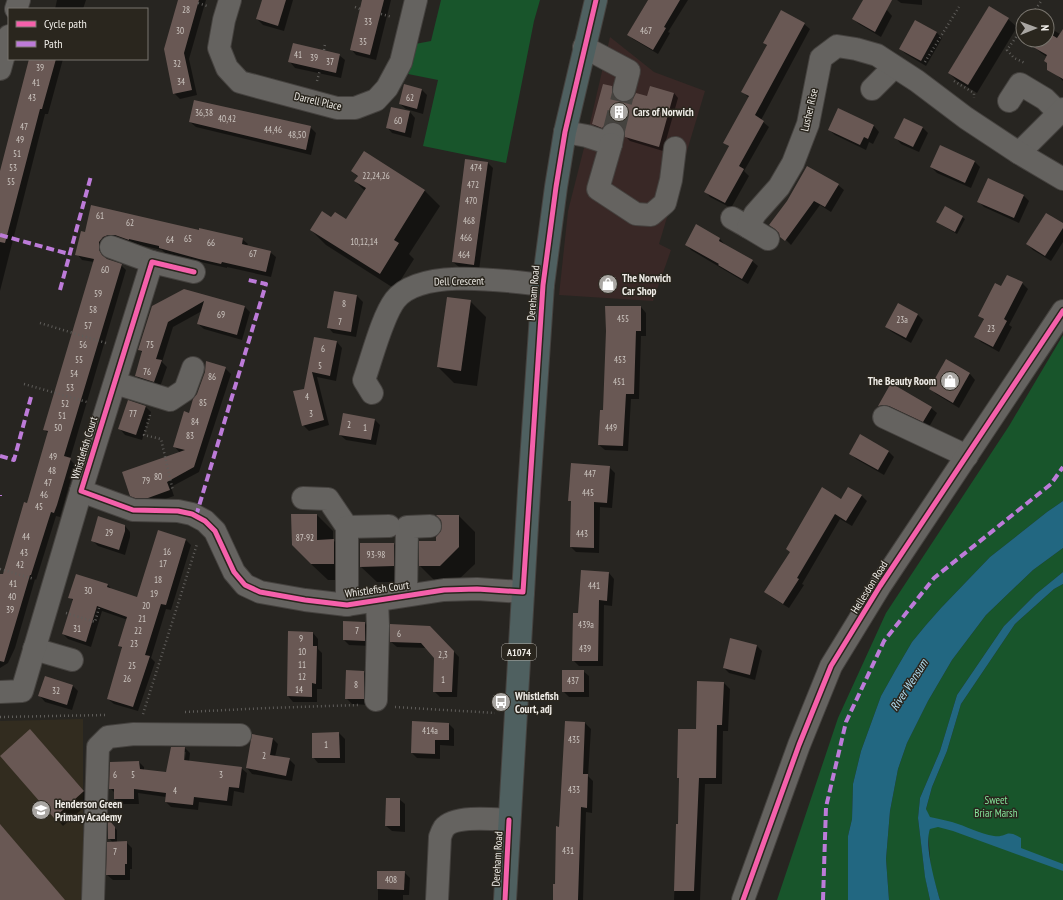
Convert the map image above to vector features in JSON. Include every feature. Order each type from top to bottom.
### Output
[{"type":"highway","name":"Dereham Road","points":[[505,900],[543,285],[565,132],[596,0]]},
{"type":"street","name":"Darrell Place","points":[[230,0],[224,20],[219,48],[227,68],[240,82],[337,108],[354,108],[376,100],[388,88],[401,62],[416,0]]},
{"type":"street","points":[[0,70],[8,40]]},
{"type":"street","name":"Lusher Rise","points":[[768,239],[740,222],[755,214],[779,187],[793,163],[808,124],[821,58],[837,46],[856,49],[877,55],[917,81],[966,118],[1063,180]]},
{"type":"street","points":[[584,47],[629,71],[624,90]]},
{"type":"street","points":[[875,91],[894,67]]},
{"type":"street","points":[[1009,101],[1020,84],[1045,99],[1061,111],[1049,122],[1034,140],[1019,153]]},
{"type":"street","points":[[565,132],[612,139],[598,189],[636,214],[651,215],[665,203],[671,180],[675,148]]},
{"type":"street","points":[[111,247],[152,262],[194,272]]},
{"type":"street","name":"Whistlefish Court","points":[[0,692],[22,691],[81,491],[152,262]]},
{"type":"street","name":"Dell Crescent","points":[[363,386],[386,316],[396,299],[410,287],[426,282],[453,279],[505,281],[543,285]]},
{"type":"street","name":"Hellesdon Road","points":[[743,900],[799,745],[831,666],[880,586],[1063,311]]},
{"type":"street","points":[[115,383],[170,400],[185,390],[193,368]]},
{"type":"street","points":[[884,417],[967,456]]},
{"type":"street","name":"Whistlefish Court","points":[[81,491],[133,510],[178,511],[192,514],[205,521],[215,531],[234,572],[245,585],[260,592],[347,605],[444,590],[477,589],[523,592]]},
{"type":"street","points":[[303,498],[328,499],[347,527],[347,605]]},
{"type":"street","points":[[347,527],[389,526]]},
{"type":"street","points":[[406,596],[408,527],[430,526]]},
{"type":"street","points":[[377,601],[379,704]]},
{"type":"street","points":[[34,649],[72,660]]},
{"type":"street","points":[[93,900],[98,747],[108,737],[134,734],[240,735]]},
{"type":"street","name":"Dereham Road","points":[[437,900],[440,837],[444,828],[450,823],[464,819],[509,820]]},
{"type":"path","points":[[355,7],[360,9]]},
{"type":"path","points":[[930,67],[923,64],[959,7]]},
{"type":"path","points":[[324,50],[325,44]]},
{"type":"path","points":[[949,78],[974,93]]},
{"type":"path","points":[[40,323],[126,349]]},
{"type":"path","points":[[24,384],[107,408]]},
{"type":"path","points":[[156,395],[144,435],[161,439],[178,511]]},
{"type":"path","points":[[150,714],[142,715],[205,521]]},
{"type":"path","points":[[0,569],[53,585]]},
{"type":"path","points":[[47,608],[95,622],[99,608]]},
{"type":"path","points":[[182,712],[349,704],[379,704],[480,713]]},
{"type":"path","points":[[0,716],[111,715]]},
{"type":"shaded area","points":[[610,37],[654,72],[705,91],[659,244],[671,250],[653,301],[559,295],[568,211]]},
{"type":"shaded area","name":"Henderson Green Primary Academy","points":[[83,719],[83,900],[0,900],[0,721]]},
{"type":"green space","points":[[441,0],[540,0],[534,21],[506,163],[423,146],[438,80],[408,74],[415,44],[431,41]]},
{"type":"green space","points":[[1063,335],[1063,501],[990,557],[941,608],[912,642],[881,696],[861,751],[853,784],[852,819],[848,836],[848,900],[777,900],[838,718],[886,613],[1009,426]]},
{"type":"green space","points":[[1063,548],[1063,572],[1036,594],[1004,626],[957,695],[940,751],[920,798],[918,818],[925,876],[930,900],[889,900],[886,859],[890,811],[898,769],[907,743],[928,701],[952,660],[986,615],[1033,570]]},
{"type":"green space","name":"Sweet Briar Marsh","points":[[1063,584],[1063,900],[940,900],[931,870],[928,834],[930,829],[926,809],[932,787],[947,751],[961,704],[1015,624],[1054,589]]},
{"type":"water","name":"River Wensum","points":[[1063,501],[1063,548],[1033,570],[986,615],[952,660],[928,701],[907,743],[898,769],[890,811],[886,859],[889,900],[848,900],[848,836],[852,819],[853,784],[861,751],[881,696],[912,642],[941,608],[990,557]]},
{"type":"water","points":[[1063,572],[1063,584],[1054,589],[1015,624],[961,704],[947,751],[932,787],[926,809],[930,817],[952,822],[984,834],[994,836],[1009,834],[1016,835],[1021,838],[1021,848],[1063,864],[1063,871],[953,831],[938,827],[930,829],[928,845],[935,884],[940,900],[930,900],[925,877],[918,818],[920,798],[940,751],[957,695],[1004,626],[1036,594]]},
{"type":"building","points":[[178,0],[199,0],[184,53],[192,90],[173,94],[164,49]]},
{"type":"building","points":[[262,0],[286,0],[278,26],[256,19]]},
{"type":"building","points":[[362,0],[384,0],[370,55],[350,50]]},
{"type":"building","points":[[648,0],[680,0],[664,27],[666,28],[653,50],[627,35]]},
{"type":"building","points":[[863,0],[892,0],[875,32],[852,19]]},
{"type":"building","points":[[989,6],[1009,18],[968,85],[948,73]]},
{"type":"building","points":[[781,10],[805,23],[755,115],[764,121],[739,166],[744,169],[725,203],[704,192],[729,146],[723,143],[749,96],[741,92],[767,45],[763,43]]},
{"type":"building","points":[[915,20],[937,32],[921,61],[899,49]]},
{"type":"building","points":[[1063,29],[1063,79],[1047,70],[1047,63],[1044,61],[1047,55],[1035,48],[1055,48],[1055,37],[1057,38]]},
{"type":"building","points":[[293,43],[340,54],[336,73],[288,62]]},
{"type":"building","points":[[29,60],[56,60],[42,109],[40,109],[5,243],[0,242],[0,171]]},
{"type":"building","points":[[404,84],[422,89],[417,109],[399,104]]},
{"type":"building","points":[[603,84],[612,86],[612,94],[621,102],[628,102],[633,99],[636,93],[647,96],[650,86],[674,93],[659,147],[625,137],[625,130],[621,124],[616,122],[609,122],[602,128],[592,124]]},
{"type":"building","points":[[194,100],[311,126],[306,150],[189,122]]},
{"type":"building","points":[[391,107],[410,111],[405,133],[386,128]]},
{"type":"building","points":[[838,108],[874,125],[868,139],[864,137],[860,145],[828,130]]},
{"type":"building","points":[[904,118],[923,127],[913,147],[894,138]]},
{"type":"building","points":[[940,145],[975,161],[965,183],[930,167]]},
{"type":"building","points":[[364,151],[425,190],[394,240],[399,243],[380,274],[310,230],[322,211],[331,217],[335,212],[346,219],[366,188],[354,181],[358,176],[351,171]]},
{"type":"building","points":[[465,159],[488,162],[474,265],[452,262]]},
{"type":"building","points":[[807,166],[839,184],[825,207],[814,201],[785,241],[780,237],[779,233],[775,229],[769,225],[787,201]]},
{"type":"building","points":[[988,178],[1024,195],[1014,218],[977,202]]},
{"type":"building","points":[[91,205],[199,230],[199,228],[243,238],[242,244],[271,251],[266,272],[222,262],[221,264],[199,259],[159,248],[159,246],[129,240],[115,235],[103,237],[99,242],[99,250],[102,255],[107,259],[122,264],[64,456],[71,458],[57,505],[54,513],[51,512],[30,575],[4,662],[0,661],[0,574],[3,574],[24,502],[27,503],[48,431],[43,430],[94,259],[75,255],[81,231],[85,232]]},
{"type":"building","points":[[945,206],[963,216],[955,232],[936,222]]},
{"type":"building","points":[[1046,213],[1063,223],[1063,228],[1045,256],[1026,244]]},
{"type":"building","points":[[696,224],[720,238],[719,241],[753,260],[742,279],[685,245]]},
{"type":"building","points":[[1007,275],[1023,282],[1004,319],[1007,321],[993,347],[974,337],[984,319],[978,316],[995,283],[1001,286]]},
{"type":"building","points":[[184,289],[245,306],[237,335],[197,324],[204,301],[168,322],[156,359],[162,360],[154,382],[135,376],[142,351],[138,350],[152,306]]},
{"type":"building","points":[[334,291],[357,295],[351,332],[327,328]]},
{"type":"building","points":[[447,297],[471,300],[461,371],[437,367]]},
{"type":"building","points":[[898,303],[918,314],[906,338],[885,327]]},
{"type":"building","points":[[605,306],[641,306],[641,331],[636,331],[634,394],[626,394],[623,446],[598,445],[600,410],[603,410],[606,331]]},
{"type":"building","points":[[314,337],[337,341],[330,376],[312,372],[324,420],[302,426],[293,391],[304,389]]},
{"type":"building","name":"The Beauty Room","points":[[946,359],[970,373],[953,403],[929,389]]},
{"type":"building","points":[[206,361],[226,367],[194,467],[167,482],[170,490],[148,498],[135,498],[130,496],[122,472],[185,450],[173,447],[184,411],[189,413],[193,399],[197,394],[205,372]]},
{"type":"building","points":[[891,383],[932,407],[923,422],[889,406],[878,406]]},
{"type":"building","points":[[128,400],[146,406],[136,435],[118,429]]},
{"type":"building","points":[[343,413],[375,419],[371,440],[339,435]]},
{"type":"building","points":[[860,434],[889,451],[878,470],[849,454]]},
{"type":"building","points":[[571,463],[610,466],[607,503],[594,502],[594,548],[570,547],[571,501],[568,501]]},
{"type":"building","points":[[822,487],[841,499],[848,487],[862,495],[846,521],[835,514],[797,578],[799,579],[783,604],[764,592],[790,552],[786,549]]},
{"type":"building","points":[[291,514],[317,514],[317,540],[334,539],[334,564],[311,564],[292,545]]},
{"type":"building","points":[[436,515],[459,515],[459,547],[440,566],[419,566],[419,541],[436,541],[436,537],[441,531],[441,520]]},
{"type":"building","points":[[98,516],[125,525],[125,531],[119,550],[91,541]]},
{"type":"building","points":[[158,530],[186,539],[166,605],[161,604],[145,655],[150,656],[133,707],[107,699],[122,647],[118,646],[127,617],[97,606],[86,642],[62,634],[73,599],[68,598],[76,574],[108,584],[107,587],[137,597]]},
{"type":"building","points":[[360,543],[394,543],[394,566],[360,567]]},
{"type":"building","points":[[581,570],[609,572],[607,601],[599,600],[598,661],[572,661],[573,613],[578,613]]},
{"type":"building","points":[[343,621],[365,622],[365,641],[343,640]]},
{"type":"building","points":[[390,624],[430,626],[454,651],[452,692],[433,692],[434,658],[421,643],[390,642]]},
{"type":"building","points":[[288,631],[313,632],[313,646],[317,646],[316,684],[312,683],[312,697],[287,696]]},
{"type":"building","points":[[730,638],[757,645],[750,675],[723,668]]},
{"type":"building","points":[[346,670],[364,671],[364,699],[345,699]]},
{"type":"building","points":[[562,670],[584,670],[584,692],[562,692]]},
{"type":"building","points":[[45,676],[73,685],[67,705],[38,696]]},
{"type":"building","points":[[697,681],[724,682],[722,725],[717,725],[716,778],[699,778],[694,891],[674,891],[676,824],[678,824],[678,729],[696,729]]},
{"type":"building","points":[[412,721],[449,723],[449,740],[435,740],[435,754],[411,753]]},
{"type":"building","points":[[565,721],[585,722],[583,774],[588,774],[587,808],[581,807],[578,900],[553,900],[553,884],[555,884],[556,826],[559,827]]},
{"type":"building","points":[[30,729],[84,791],[54,818],[0,756]]},
{"type":"building","points":[[339,732],[340,758],[312,758],[312,733]]},
{"type":"building","points":[[252,734],[273,738],[270,755],[290,758],[286,776],[246,768]]},
{"type":"building","points":[[171,747],[185,747],[184,760],[242,767],[239,788],[229,787],[227,801],[194,797],[193,805],[165,802],[166,793],[134,789],[134,799],[114,799],[114,789],[109,789],[110,762],[139,761],[140,769],[166,772]]},
{"type":"building","points":[[386,798],[400,798],[400,826],[385,826]]},
{"type":"building","points":[[108,821],[110,821],[115,827],[115,839],[108,839]]},
{"type":"building","points":[[0,824],[65,900],[0,900]]},
{"type":"building","points":[[127,841],[127,864],[125,864],[125,875],[106,875],[107,842]]},
{"type":"building","points":[[377,871],[405,871],[404,890],[377,889]]},
{"type":"tunnel","points":[[613,134],[624,90]]},
{"type":"marked path","points":[[60,290],[91,176]]},
{"type":"marked path","points":[[0,235],[69,254]]},
{"type":"marked path","points":[[196,516],[266,284],[248,280]]},
{"type":"marked path","points":[[0,456],[14,460],[31,397]]},
{"type":"marked path","points":[[823,900],[826,807],[846,722],[884,641],[934,578],[1051,484],[1063,467]]},
{"type":"cycle path","points":[[194,272],[152,262],[81,491],[133,510],[178,511],[192,514],[205,521],[215,531],[234,572],[245,585],[260,592],[305,600],[347,605],[444,590],[477,589],[523,592],[543,285],[565,132],[596,0]]},
{"type":"cycle path","points":[[743,900],[799,745],[831,666],[880,586],[1063,311]]},
{"type":"cycle path","points":[[505,900],[509,820]]},
{"type":"place","name":"Cars of Norwich","points":[[619,112]]},
{"type":"place","name":"The Norwich Car Shop","points":[[608,284]]},
{"type":"place","name":"The Beauty Room","points":[[950,381]]},
{"type":"place","name":"Whistlefish Court, adj","points":[[501,702]]},
{"type":"place","name":"Henderson Green Primary Academy","points":[[41,810]]}]
